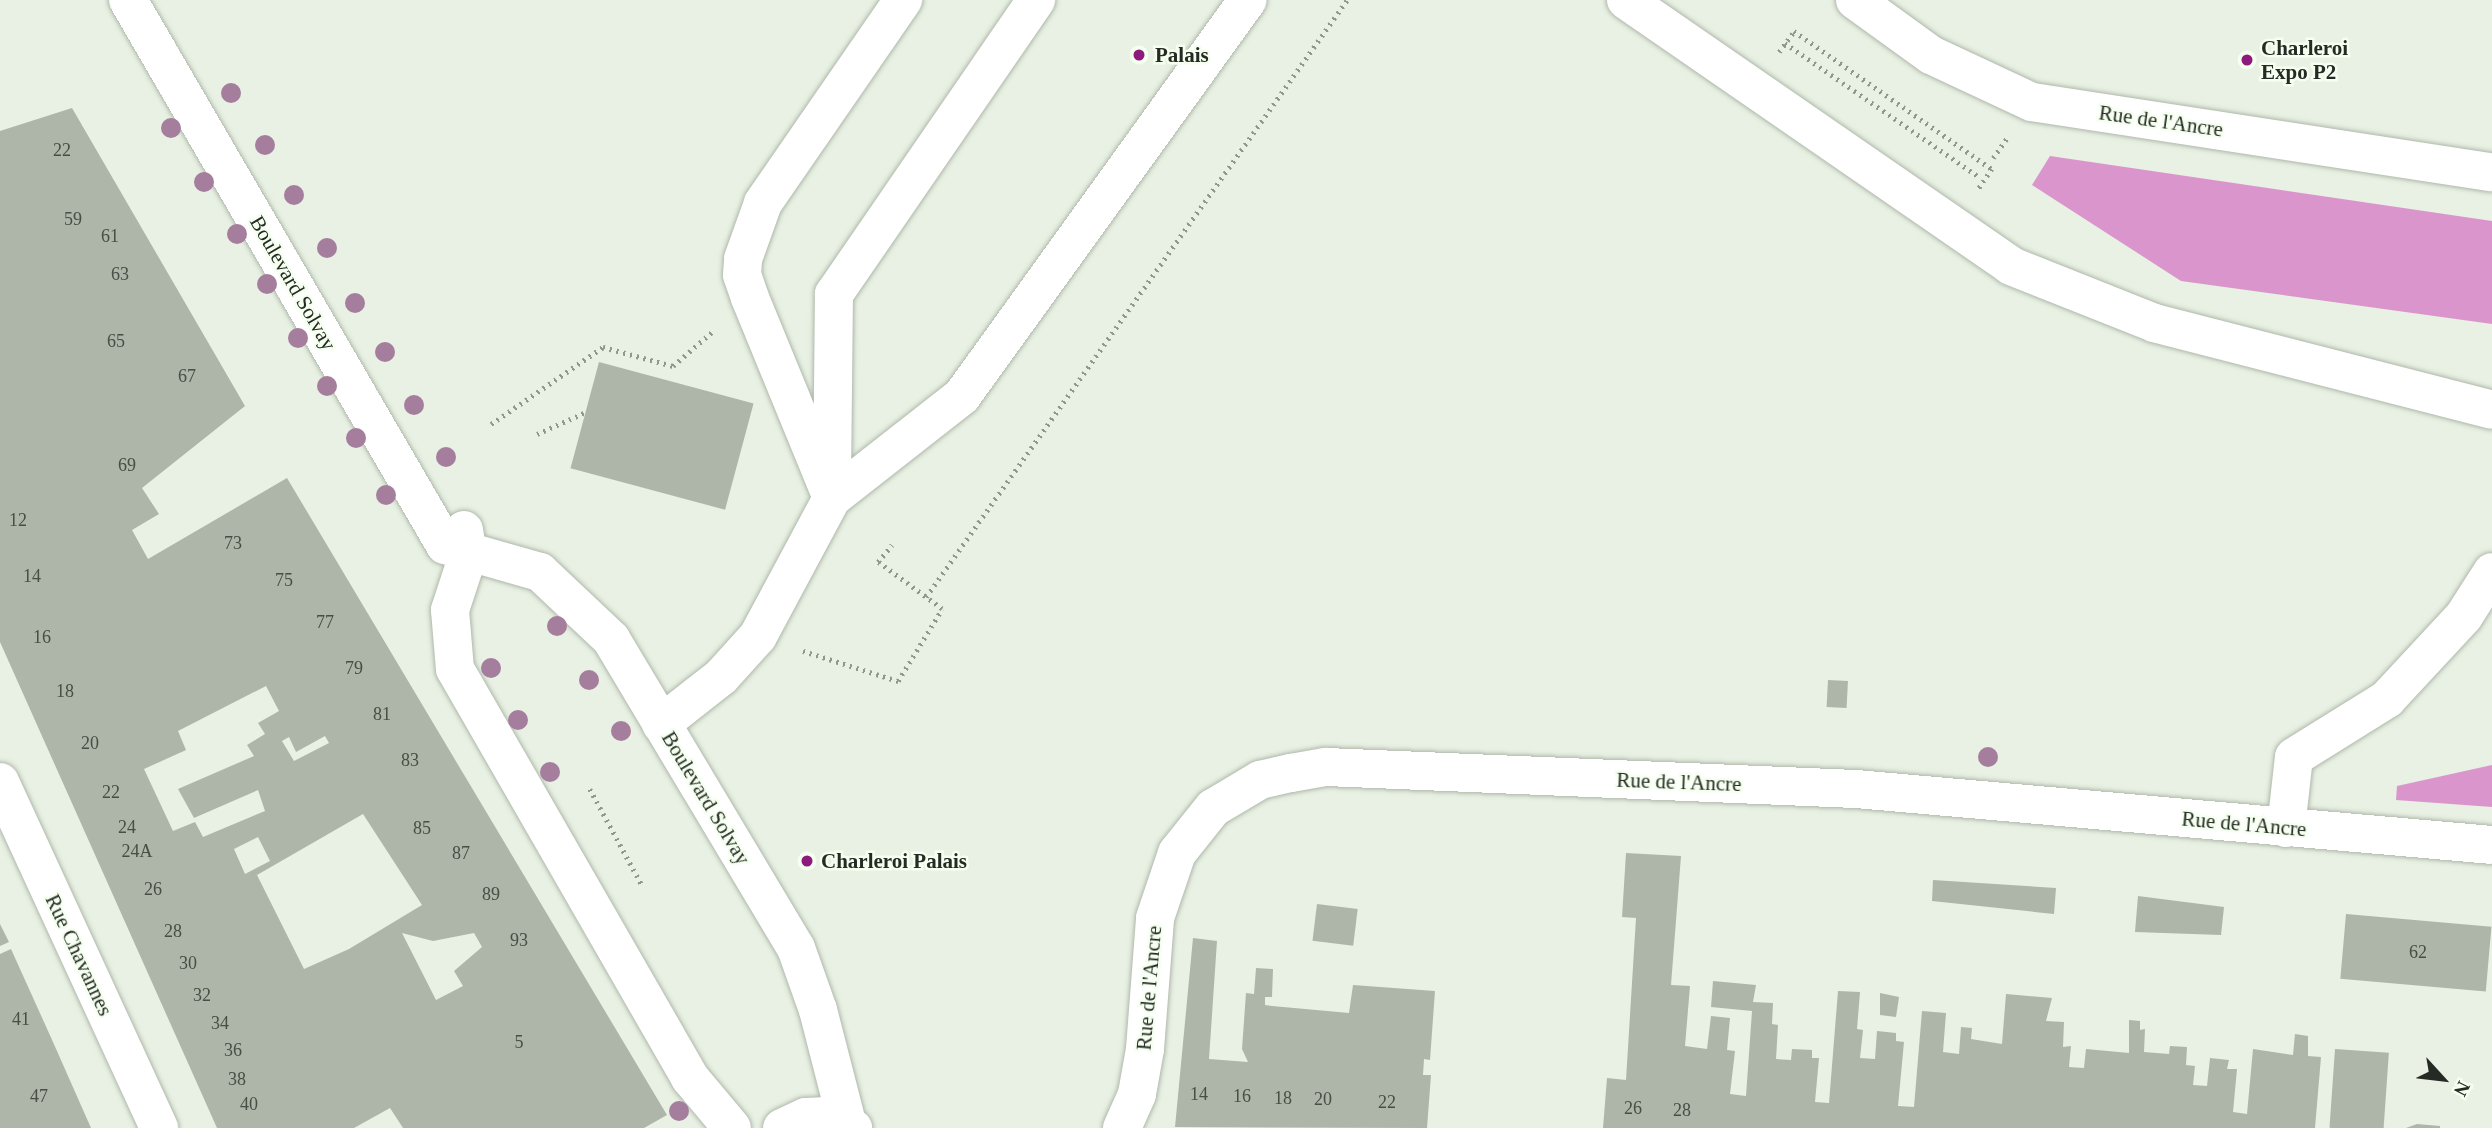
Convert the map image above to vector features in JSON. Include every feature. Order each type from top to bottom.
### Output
[{"type":"street","name":"Boulevard Solvay","points":[[128,0],[445,545],[468,555],[540,572],[568,595],[611,639],[796,948],[818,1010],[850,1126]]},
{"type":"street","name":"Boulevard Solvay","points":[[159,0],[462,523],[468,555]]},
{"type":"street","points":[[832,498],[750,298],[742,275],[743,259],[763,203],[903,0]]},
{"type":"street","points":[[832,498],[834,294],[1036,0]]},
{"type":"street","points":[[661,724],[721,677],[758,636],[832,498],[962,396],[1248,0]]},
{"type":"street","points":[[1626,0],[1752,90],[2011,266],[2154,323],[2492,410]]},
{"type":"street","name":"Rue de l'Ancre","points":[[1855,0],[1931,55],[2032,102],[2492,172]]},
{"type":"street","points":[[468,555],[450,610],[455,669],[690,1078],[732,1128]]},
{"type":"street","points":[[2286,828],[2294,757],[2387,699],[2464,616],[2492,572]]},
{"type":"street","name":"Rue de l'Ancre","points":[[1122,1128],[1137,1094],[1145,1049],[1155,918],[1177,853],[1213,808],[1260,780],[1326,767],[1856,789],[2492,845]]},
{"type":"street","name":"Rue Chavannes","points":[[0,782],[159,1128]]},
{"type":"street","points":[[782,1128],[806,1116],[850,1126]]},
{"type":"path","points":[[926,597],[1348,0]]},
{"type":"path","points":[[1752,90],[1794,31],[1992,169],[1975,194]]},
{"type":"path","points":[[1785,43],[1979,177]]},
{"type":"path","points":[[491,424],[603,347],[673,366],[750,298]]},
{"type":"path","points":[[537,435],[588,411]]},
{"type":"path","points":[[813,650],[898,681],[942,609],[878,562],[892,545]]},
{"type":"path","points":[[590,789],[642,885]]},
{"type":"shaded area","points":[[2050,156],[2492,221],[2492,324],[2181,281],[2032,185]]},
{"type":"shaded area","points":[[2492,765],[2492,807],[2396,800],[2397,786]]},
{"type":"building","points":[[72,108],[245,406],[142,488],[159,514],[132,530],[148,559],[287,478],[667,1115],[644,1128],[403,1128],[390,1108],[354,1128],[217,1128],[0,642],[0,131]],"holes":[[[266,686],[279,711],[258,723],[265,734],[247,745],[254,756],[178,789],[194,818],[258,790],[265,811],[203,837],[195,822],[173,831],[144,769],[186,750],[178,731]],[[325,736],[329,743],[294,761],[282,741],[289,737],[296,752]],[[363,814],[422,905],[349,949],[304,969],[257,875]],[[258,837],[270,861],[245,874],[234,849]],[[402,933],[433,941],[474,933],[482,947],[454,971],[463,986],[436,1000]]]},
{"type":"building","points":[[599,362],[754,403],[725,510],[571,468]]},
{"type":"building","points":[[1828,680],[1848,681],[1847,708],[1827,707]]},
{"type":"building","points":[[1626,853],[1681,856],[1671,985],[1690,986],[1685,1046],[1707,1049],[1711,1016],[1730,1018],[1727,1050],[1735,1051],[1730,1094],[1746,1096],[1752,1011],[1711,1007],[1713,981],[1756,985],[1753,1002],[1773,1003],[1772,1024],[1778,1025],[1776,1059],[1791,1060],[1792,1049],[1812,1050],[1812,1058],[1819,1058],[1815,1102],[1829,1103],[1838,991],[1860,992],[1857,1029],[1863,1030],[1860,1058],[1875,1059],[1877,1031],[1896,1033],[1896,1041],[1904,1042],[1898,1106],[1914,1107],[1922,1011],[1946,1013],[1943,1052],[1959,1054],[1961,1027],[1972,1028],[1971,1039],[2002,1044],[2006,994],[2052,998],[2046,1021],[2064,1022],[2063,1047],[2071,1046],[2069,1067],[2084,1068],[2086,1049],[2129,1053],[2129,1020],[2140,1021],[2140,1030],[2145,1029],[2144,1052],[2169,1054],[2170,1046],[2187,1047],[2186,1065],[2195,1066],[2193,1085],[2207,1086],[2210,1058],[2229,1060],[2227,1069],[2237,1069],[2233,1112],[2247,1114],[2253,1049],[2293,1055],[2295,1034],[2308,1036],[2308,1056],[2321,1057],[2315,1128],[1603,1128],[1607,1078],[1626,1080],[1636,918],[1622,917]]},
{"type":"building","points":[[1933,880],[2056,888],[2054,914],[1932,901]]},
{"type":"building","points":[[2138,896],[2224,907],[2221,935],[2135,932]]},
{"type":"building","points":[[1317,904],[1358,909],[1353,946],[1312,941]]},
{"type":"building","points":[[2346,914],[2491,927],[2486,991],[2340,979]]},
{"type":"building","points":[[0,924],[9,942],[0,946]]},
{"type":"building","points":[[1193,938],[1217,941],[1209,1059],[1248,1062],[1242,1049],[1246,993],[1254,994],[1256,968],[1273,969],[1272,997],[1265,997],[1265,1005],[1272,1006],[1349,1013],[1353,985],[1435,991],[1430,1060],[1424,1059],[1423,1075],[1431,1075],[1427,1128],[1175,1127]]},
{"type":"building","points":[[11,949],[91,1128],[0,1128],[0,954]]},
{"type":"building","points":[[1880,993],[1899,997],[1896,1017],[1880,1015]]},
{"type":"building","points":[[2335,1049],[2389,1053],[2384,1128],[2329,1128]]},
{"type":"building","points":[[2417,1124],[2440,1126],[2440,1128],[2406,1128]]},
{"type":"place","name":"Palais","points":[[1139,55]]},
{"type":"place","name":"Charleroi Expo P2","points":[[2247,60]]},
{"type":"place","name":"Charleroi Palais","points":[[807,861]]}]
